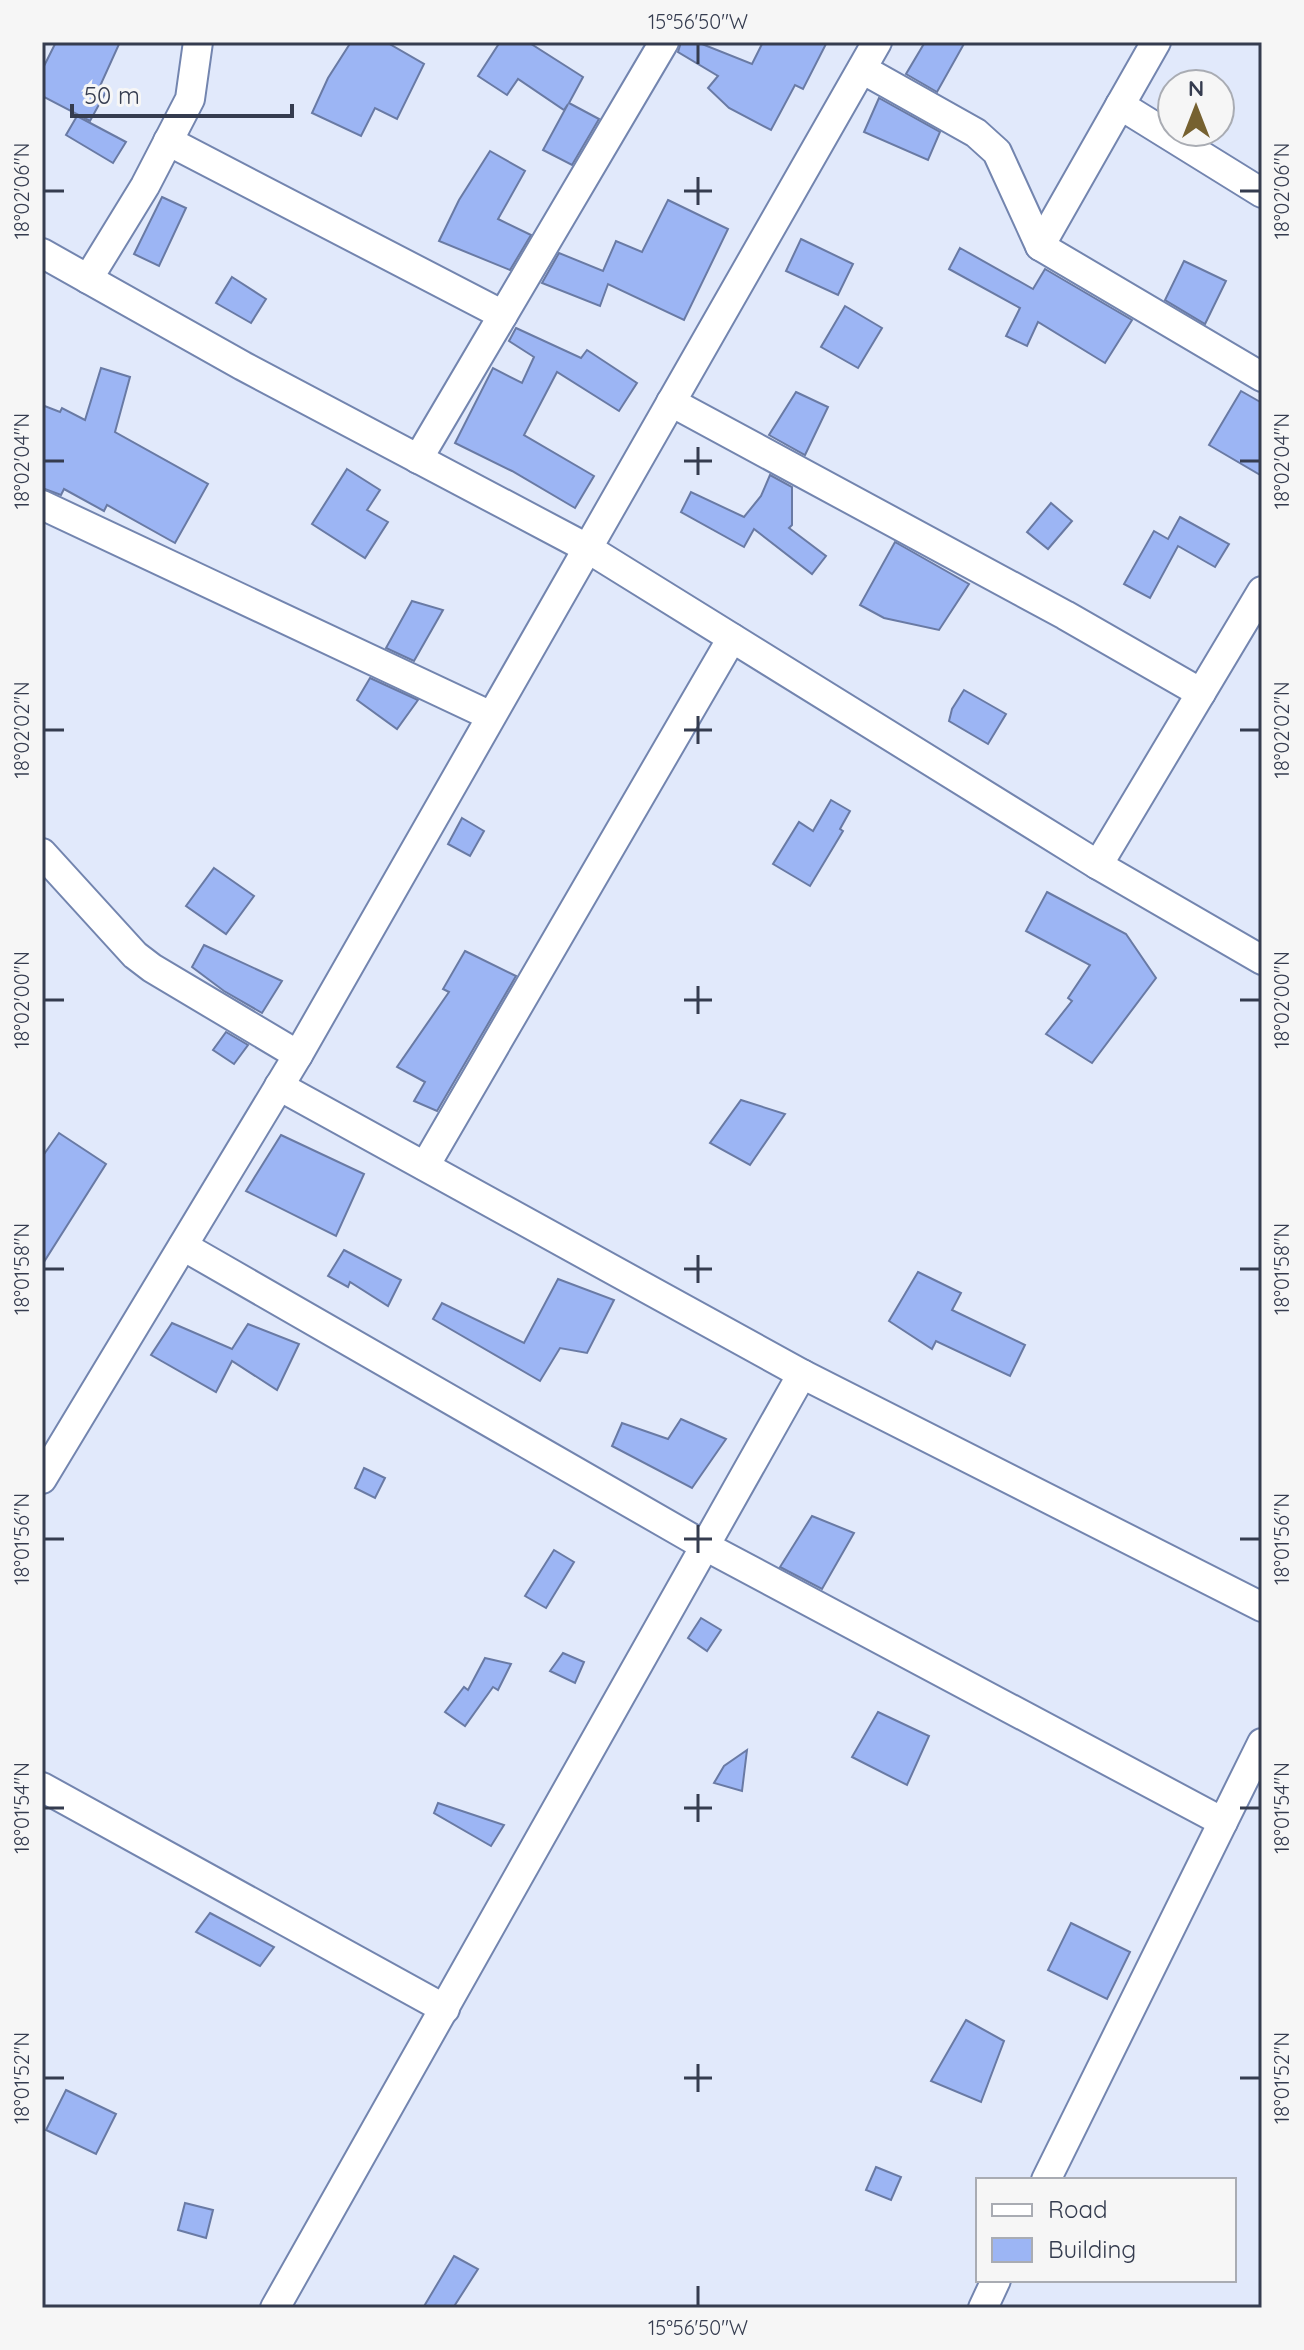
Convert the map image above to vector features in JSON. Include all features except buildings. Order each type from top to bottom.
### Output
[{"type":"street","points":[[88,279],[145,186],[190,99],[198,42]]},
{"type":"street","points":[[418,459],[664,42]]},
{"type":"street","points":[[46,1465],[298,1055],[877,42]]},
{"type":"street","points":[[1040,246],[1120,105],[1148,45]]},
{"type":"street","points":[[862,69],[976,133],[997,152],[1040,246],[1262,377]]},
{"type":"street","points":[[1120,105],[1262,193]]},
{"type":"street","points":[[168,141],[503,315]]},
{"type":"street","points":[[44,260],[88,279],[587,548],[1098,865],[1262,960]]},
{"type":"street","points":[[671,402],[1065,615],[1201,693]]},
{"type":"street","points":[[42,505],[491,716]]},
{"type":"street","points":[[1098,865],[1262,591]]},
{"type":"street","points":[[425,1166],[732,638]]},
{"type":"street","points":[[42,853],[135,955],[298,1055]]},
{"type":"street","points":[[279,1086],[802,1374],[1262,1607]]},
{"type":"street","points":[[183,1246],[705,1546],[1223,1822]]},
{"type":"street","points":[[275,2308],[802,1374]]},
{"type":"street","points":[[1047,2178],[1262,1743]]},
{"type":"street","points":[[42,1787],[445,2009]]},
{"type":"street","points":[[983,2308],[995,2282]]}]
